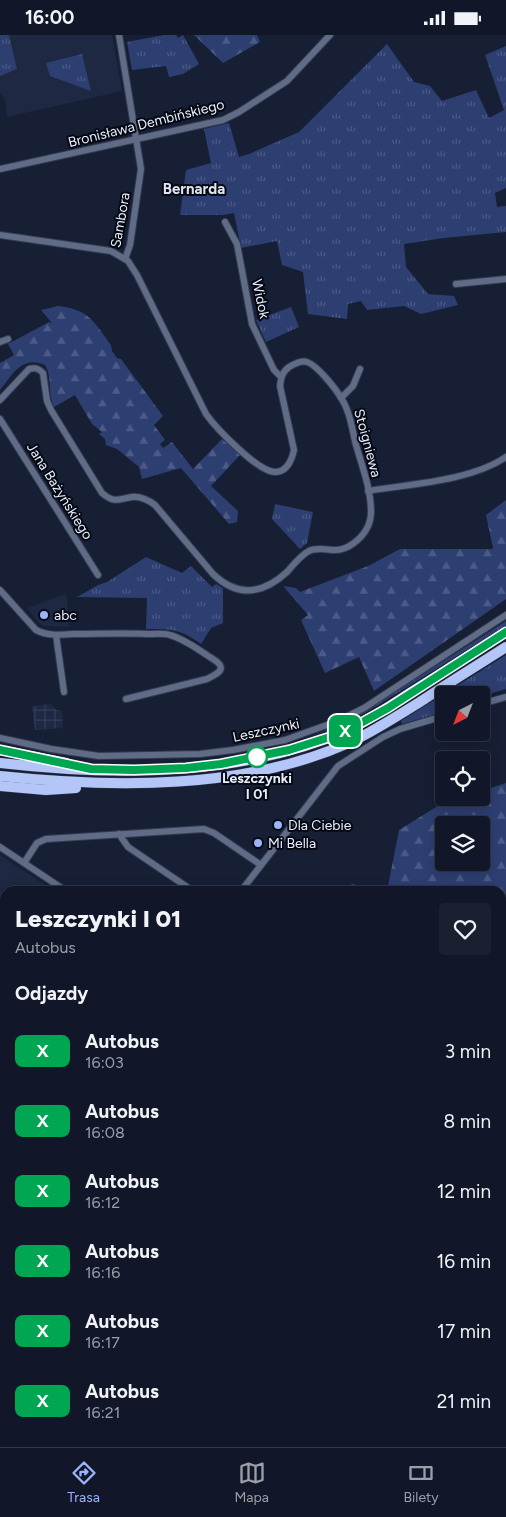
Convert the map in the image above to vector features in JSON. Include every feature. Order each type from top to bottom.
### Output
[{"type":"highway","points":[[0,763],[91,769],[186,768],[243,760],[289,750],[314,743],[348,729],[380,712],[506,632]]},
{"type":"highway","points":[[0,786],[46,790],[170,782],[222,777],[279,766],[328,751],[352,741],[390,720],[506,647]]},
{"type":"highway","points":[[0,750],[91,769]]},
{"type":"highway","points":[[0,776],[50,781],[116,784]]},
{"type":"street","name":"Sambora","points":[[119,35],[141,169],[128,253],[125,259],[134,270],[210,419],[260,467],[267,471],[276,472],[281,471],[292,460],[294,450],[280,386],[281,377]]},
{"type":"street","name":"Bronisława Dembińskiego","points":[[0,169],[223,120],[287,81],[330,35]]},
{"type":"street","name":"Widok","points":[[226,222],[237,243],[252,324],[274,370],[281,377]]},
{"type":"street","points":[[0,235],[111,251],[125,259]]},
{"type":"street","points":[[456,284],[506,279]]},
{"type":"street","points":[[0,343],[8,339]]},
{"type":"street","name":"Stoigniewa","points":[[0,400],[30,369],[37,368],[40,370],[44,377],[47,401],[54,417],[102,493],[112,500],[139,497],[155,505],[219,580],[232,587],[249,591],[261,589],[280,578],[309,551],[322,549],[336,551],[344,549],[361,536],[369,524],[371,511],[368,491],[347,411],[341,398],[315,367],[308,363],[293,364],[285,369],[281,377]]},
{"type":"street","points":[[341,398],[353,386],[360,369]]},
{"type":"street","name":"Jana Bażyńskiego","points":[[0,419],[98,575]]},
{"type":"street","points":[[368,491],[461,475],[506,457]]},
{"type":"street","points":[[0,590],[36,630],[41,633],[56,635],[136,633],[169,635],[181,640],[219,664],[220,671],[207,679],[126,699]]},
{"type":"street","name":"Leszczynki","points":[[0,738],[51,749],[99,755],[200,754],[285,741],[338,721],[364,708],[506,615]]},
{"type":"street","points":[[56,635],[64,692]]},
{"type":"street","points":[[490,701],[506,697]]},
{"type":"street","points":[[245,886],[331,774],[344,761],[372,743],[400,729],[435,718]]},
{"type":"street","points":[[24,863],[38,843],[46,839],[204,829],[209,830],[261,865]]},
{"type":"street","points":[[119,835],[128,847],[186,886]]},
{"type":"street","points":[[0,847],[58,886]]},
{"type":"shaded area","points":[[0,35],[112,35],[122,91],[7,117],[5,99],[0,92]]},
{"type":"shaded area","points":[[65,594],[67,598],[69,627],[43,626],[27,608]]},
{"type":"shaded area","points":[[51,704],[56,710],[62,711],[63,728],[35,730],[32,706]]},
{"type":"shaded area","points":[[0,855],[46,886],[0,886]]},
{"type":"green space","points":[[0,35],[9,35],[17,69],[0,76]]},
{"type":"green space","points":[[164,35],[176,35],[178,38],[183,35],[199,64],[183,74],[169,77],[166,66],[132,70],[127,42]]},
{"type":"green space","points":[[194,35],[257,35],[260,42],[223,63]]},
{"type":"green space","points":[[387,44],[414,82],[430,86],[442,101],[476,90],[489,118],[504,110],[485,55],[506,46],[506,188],[495,193],[497,207],[506,206],[506,232],[404,244],[406,267],[428,294],[454,296],[458,305],[421,314],[404,306],[367,310],[361,301],[348,304],[347,319],[308,314],[303,272],[282,265],[277,241],[241,248],[234,213],[223,215],[180,215],[186,170],[211,163],[204,129],[229,123],[239,157],[299,132]]},
{"type":"green space","points":[[82,54],[91,91],[50,76],[46,63]]},
{"type":"green space","points":[[58,306],[77,310],[90,318],[100,329],[117,358],[121,359],[163,416],[154,425],[165,440],[160,444],[163,448],[172,442],[193,469],[222,439],[240,455],[211,486],[238,511],[237,522],[229,524],[181,468],[142,479],[139,467],[117,449],[106,445],[105,439],[99,434],[102,432],[92,424],[75,395],[54,407],[49,375],[45,365],[30,362],[24,364],[14,372],[0,390],[0,363],[14,355],[8,344],[49,322],[52,323],[41,310]]},
{"type":"green space","points":[[291,307],[299,327],[266,342],[256,320]]},
{"type":"green space","points":[[506,500],[506,599],[374,691],[359,657],[325,673],[301,620],[308,615],[283,586],[296,588],[300,592],[368,566],[400,549],[492,549],[486,515]]},
{"type":"green space","points":[[275,504],[313,512],[307,543],[300,549],[272,519]]},
{"type":"green space","points":[[146,557],[182,573],[191,566],[212,587],[216,584],[223,588],[223,623],[211,628],[201,644],[187,635],[175,631],[146,629],[147,598],[77,597],[107,582]]},
{"type":"green space","points":[[506,621],[506,626],[365,713],[342,725],[305,739],[339,725],[368,709]]},
{"type":"green space","points":[[506,655],[506,689],[492,693],[490,698],[490,686],[457,686]]},
{"type":"green space","points":[[435,700],[435,715],[402,724],[401,721]]},
{"type":"green space","points":[[506,783],[506,886],[388,886],[399,830],[438,806],[490,806],[490,788]]},
{"type":"bus line","name":"X","points":[[0,750],[91,769],[134,770],[186,768],[221,764],[289,750],[330,737],[359,724],[388,708],[506,632]]},
{"type":"place","name":"abc","points":[[44,615]]},
{"type":"place","name":"Leszczynki I 01","points":[[257,757]]},
{"type":"place","name":"Dla Ciebie","points":[[278,825]]},
{"type":"place","name":"Mi Bella","points":[[258,843]]},
{"type":"district","name":"Bernarda","points":[[194,189]]}]
